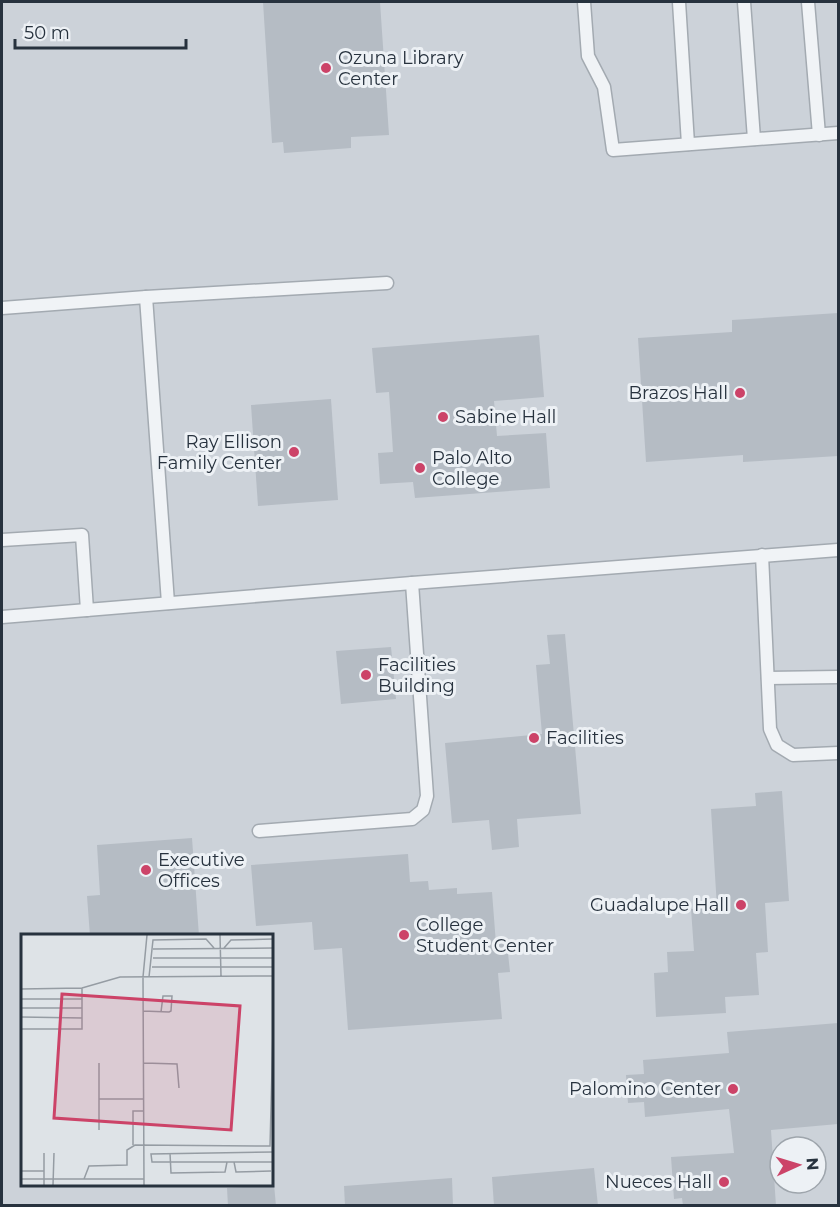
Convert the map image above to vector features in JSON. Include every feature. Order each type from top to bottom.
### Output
[{"type":"lane","points":[[584,2],[588,56],[604,87],[613,150],[838,133]]},
{"type":"lane","points":[[679,2],[688,144]]},
{"type":"lane","points":[[744,2],[754,140]]},
{"type":"lane","points":[[808,2],[819,135]]},
{"type":"lane","points":[[2,308],[387,283]]},
{"type":"lane","points":[[146,297],[168,603]]},
{"type":"lane","points":[[2,540],[82,535],[87,610]]},
{"type":"lane","points":[[2,617],[838,549]]},
{"type":"lane","points":[[762,555],[770,729],[777,744],[793,755],[838,753]]},
{"type":"lane","points":[[259,831],[412,819],[423,810],[427,796],[412,583]]},
{"type":"lane","points":[[768,678],[838,676]]},
{"type":"shaded area","name":"Palo Alto College","points":[[2,2],[838,2],[838,1205],[2,1206]]},
{"type":"building","name":"Ozuna Library Center","points":[[263,2],[380,2],[389,135],[351,137],[351,148],[284,153],[283,142],[272,143]]},
{"type":"building","name":"Brazos Hall","points":[[838,313],[838,456],[743,462],[743,455],[646,462],[638,338],[732,332],[732,320]]},
{"type":"building","name":"Sabine Hall","points":[[539,335],[544,397],[494,401],[497,436],[546,433],[550,488],[415,498],[413,482],[380,484],[378,453],[393,452],[389,392],[376,393],[372,348]]},
{"type":"building","name":"Ray Ellison Family Center","points":[[331,399],[338,500],[258,506],[251,405]]},
{"type":"building","name":"Facilities","points":[[565,634],[581,814],[517,819],[519,847],[492,850],[489,820],[452,823],[445,743],[542,734],[536,665],[550,664],[547,635]]},
{"type":"building","name":"Facilities Building","points":[[391,647],[396,699],[341,704],[336,651]]},
{"type":"building","name":"Guadalupe Hall","points":[[782,791],[789,901],[765,903],[768,952],[756,953],[759,995],[725,997],[726,1013],[656,1017],[654,973],[668,972],[667,952],[694,951],[691,909],[717,908],[711,809],[756,806],[755,793]]},
{"type":"building","name":"Executive Offices","points":[[192,838],[199,934],[90,934],[87,896],[100,895],[97,845]]},
{"type":"building","name":"College Student Center","points":[[408,854],[410,882],[428,881],[429,890],[457,888],[457,894],[492,892],[496,944],[507,944],[510,972],[498,973],[502,1019],[348,1030],[342,948],[314,950],[312,922],[256,926],[251,865]]},
{"type":"building","name":"Palomino Center","points":[[838,1023],[838,1124],[771,1130],[771,1135],[768,1135],[768,1195],[775,1195],[776,1206],[683,1206],[682,1198],[674,1199],[671,1157],[734,1153],[729,1109],[645,1117],[644,1102],[628,1103],[626,1075],[644,1074],[643,1060],[729,1053],[727,1032]]},
{"type":"building","points":[[594,1168],[598,1206],[494,1206],[492,1177]]},
{"type":"building","points":[[452,1178],[453,1206],[345,1206],[344,1186]]},
{"type":"building","points":[[273,1185],[276,1206],[228,1206],[227,1188]]},
{"type":"place","name":"Ozuna Library Center","points":[[326,68]]},
{"type":"place","name":"Brazos Hall","points":[[740,393]]},
{"type":"place","name":"Sabine Hall","points":[[443,417]]},
{"type":"place","name":"Ray Ellison Family Center","points":[[294,452]]},
{"type":"place","name":"Palo Alto College","points":[[420,468]]},
{"type":"place","name":"Facilities Building","points":[[366,675]]},
{"type":"place","name":"Facilities","points":[[534,738]]},
{"type":"place","name":"Executive Offices","points":[[146,870]]},
{"type":"place","name":"Guadalupe Hall","points":[[741,905]]},
{"type":"place","name":"College Student Center","points":[[404,935]]},
{"type":"place","name":"Palomino Center","points":[[733,1089]]},
{"type":"place","name":"Nueces Hall","points":[[724,1182]]}]
